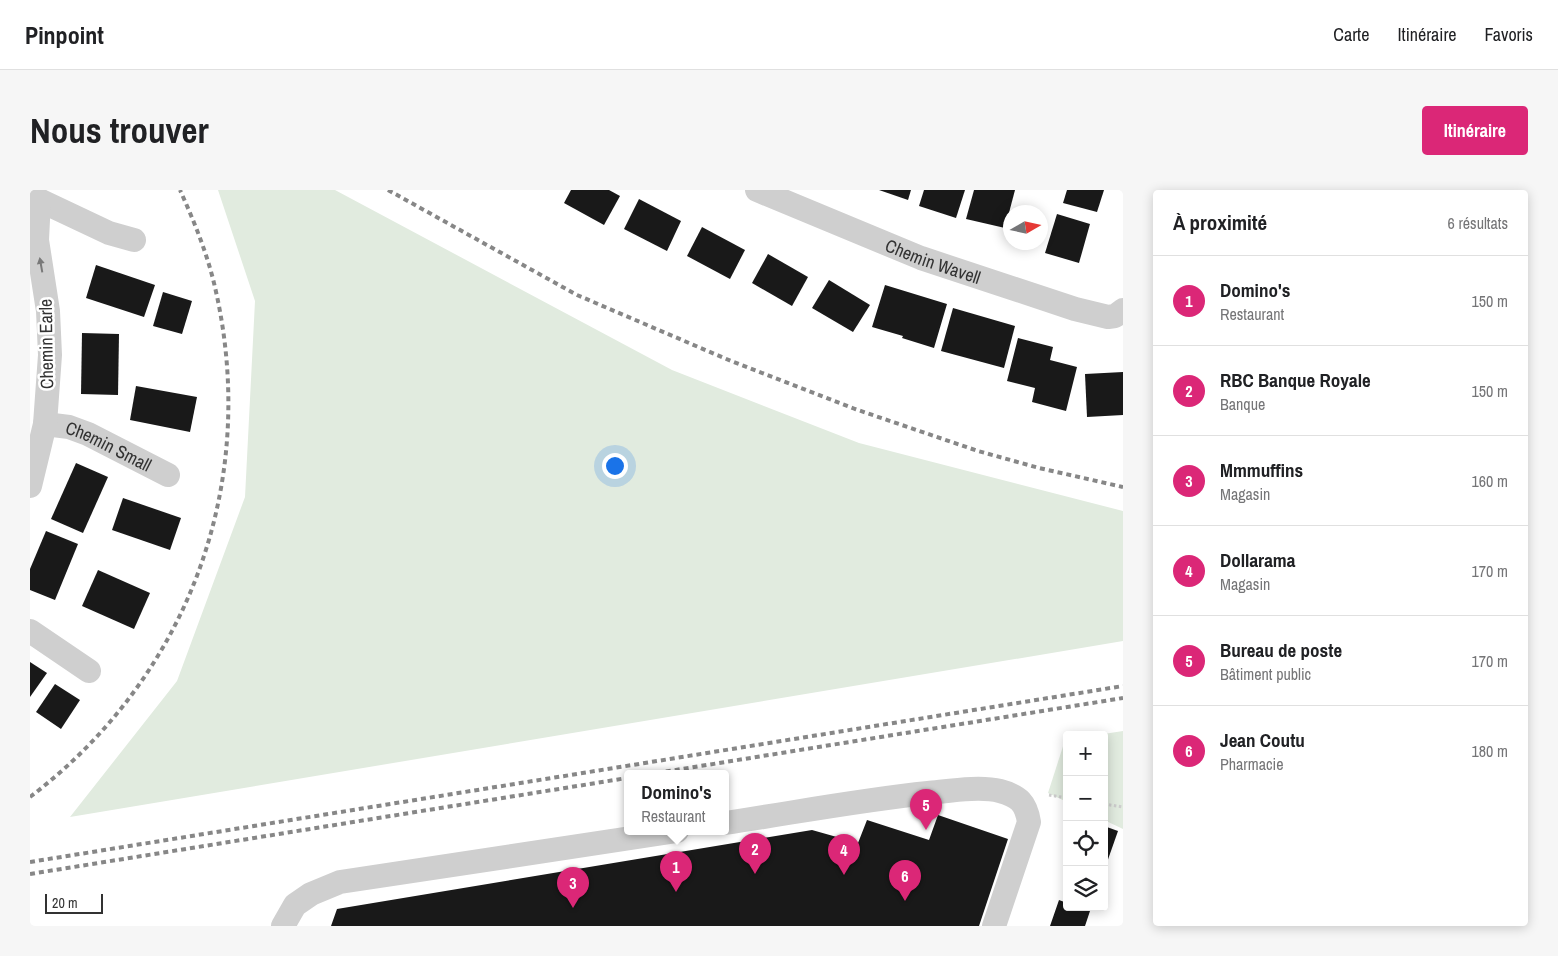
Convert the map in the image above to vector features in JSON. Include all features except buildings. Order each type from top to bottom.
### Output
[{"type":"street","name":"Chemin Wavell","points":[[757,190],[922,258],[1082,311],[1102,316],[1119,313]]},
{"type":"street","points":[[34,196],[109,233],[134,240]]},
{"type":"street","name":"Chemin Earle","points":[[30,486],[45,424],[50,354],[48,310],[37,240],[34,196]]},
{"type":"street","name":"Chemin Small","points":[[45,424],[69,427],[88,434],[168,475]]},
{"type":"street","points":[[30,631],[89,671]]},
{"type":"street","points":[[729,822],[948,791],[1000,791],[1016,797],[1027,808],[1029,822],[994,926]]},
{"type":"street","points":[[283,926],[295,905],[311,894],[340,882],[651,835]]},
{"type":"path","points":[[1049,796],[1063,798]]},
{"type":"path","points":[[1108,804],[1123,806]]},
{"type":"shaded area","points":[[218,190],[335,190],[672,370],[859,443],[1123,511],[1123,641],[70,817],[177,681],[245,497],[255,301]]},
{"type":"shaded area","points":[[1123,731],[1123,829],[1108,822],[1108,733]]},
{"type":"shaded area","points":[[1063,746],[1063,800],[1048,793]]},
{"type":"railway","points":[[30,797],[86,748],[134,692],[172,631],[201,566],[219,497],[228,426],[226,353],[210,267],[180,190]]},
{"type":"railway","points":[[388,190],[577,295],[731,361],[855,409],[978,451],[1039,468],[1123,487]]},
{"type":"railway","points":[[30,862],[1123,686]]},
{"type":"railway","points":[[676,770],[1123,698]]},
{"type":"railway","points":[[30,874],[624,778]]},
{"type":"place","name":"Bureau de poste","points":[[926,830]]},
{"type":"place","name":"RBC Banque Royale","points":[[755,874]]},
{"type":"place","name":"Dollarama","points":[[844,875]]},
{"type":"place","name":"Domino's","points":[[676,892]]},
{"type":"place","name":"Jean Coutu","points":[[905,901]]},
{"type":"place","name":"Mmmuffins","points":[[573,908]]}]
